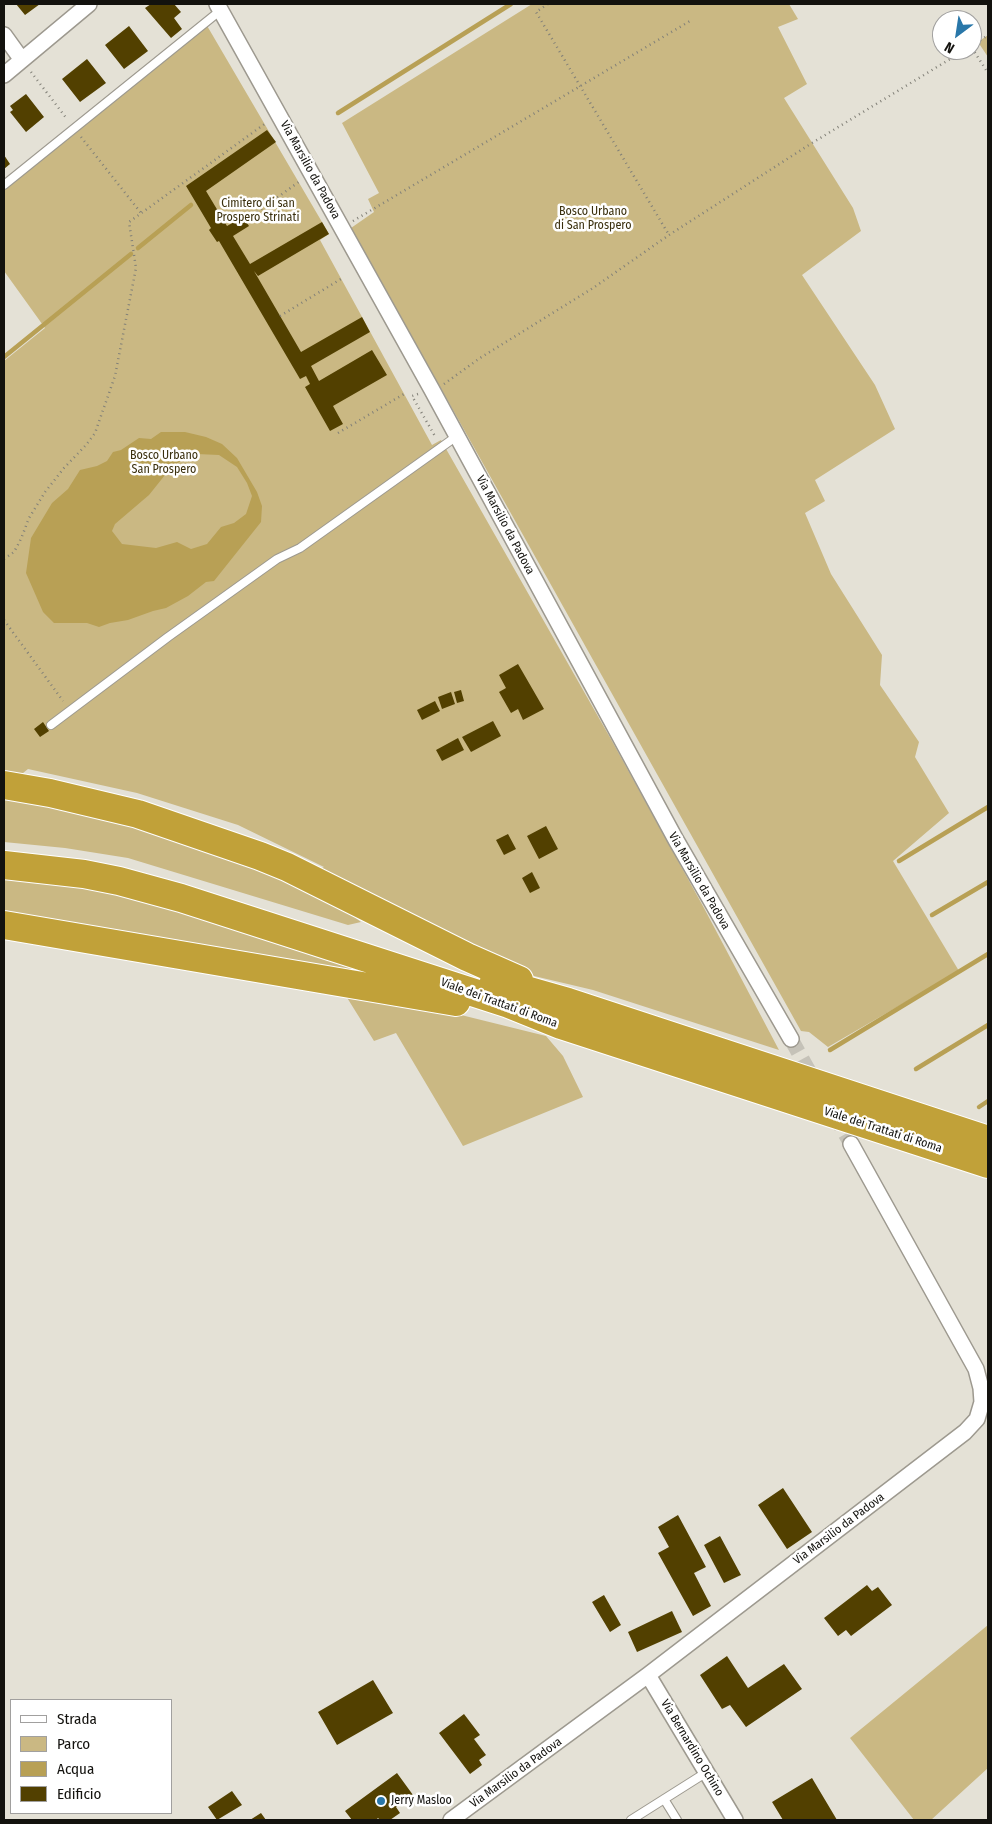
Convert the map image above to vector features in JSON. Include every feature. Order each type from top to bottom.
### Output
[{"type":"highway","points":[[4,785],[87,801],[138,814],[287,867],[484,965],[564,1014]]},
{"type":"highway","name":"Viale dei Trattati di Roma","points":[[4,849],[58,853],[146,870],[514,988],[564,1014],[988,1164]]},
{"type":"highway","name":"Viale dei Trattati di Roma","points":[[4,865],[84,874],[119,881],[509,1004],[564,1014],[988,1140]]},
{"type":"highway","points":[[4,925],[451,1001],[564,1014]]},
{"type":"highway","points":[[4,933],[58,940],[102,942]]},
{"type":"street","points":[[4,75],[89,4]]},
{"type":"street","name":"Via Marsilio da Padova","points":[[219,7],[432,390],[676,840],[791,1039]]},
{"type":"street","points":[[4,35],[22,60]]},
{"type":"street","name":"Via Marsilio da Padova","points":[[451,1820],[648,1675],[965,1432],[983,1416],[981,1388],[976,1369],[851,1144]]},
{"type":"street","name":"Via Bernardino Ochino","points":[[648,1675],[735,1820]]},
{"type":"lane","name":"Via Marsilio da Padova","points":[[4,185],[219,7]]},
{"type":"lane","points":[[51,725],[168,637],[277,559],[300,548],[457,436]]},
{"type":"lane","points":[[630,1820],[706,1772]]},
{"type":"lane","points":[[664,1799],[677,1820]]},
{"type":"path","points":[[548,4],[536,12],[669,235]]},
{"type":"path","points":[[342,228],[690,22]]},
{"type":"path","points":[[22,60],[141,213]]},
{"type":"path","points":[[442,448],[412,396],[432,390],[592,288],[669,235],[812,143],[949,60]]},
{"type":"path","points":[[980,60],[988,73]]},
{"type":"path","points":[[4,559],[14,552],[21,539],[28,518],[46,492],[95,433],[114,376],[136,268],[130,222],[267,122]]},
{"type":"path","points":[[245,221],[301,180]]},
{"type":"path","points":[[280,316],[341,279]]},
{"type":"path","points":[[338,433],[404,394]]},
{"type":"path","points":[[4,620],[70,711]]},
{"type":"green space","name":"Bosco Urbano di San Prospero","points":[[532,4],[789,4],[798,19],[778,27],[807,84],[784,98],[853,208],[861,231],[802,275],[875,385],[895,429],[815,480],[825,501],[805,513],[831,574],[882,655],[880,685],[919,742],[915,757],[949,813],[893,861],[959,971],[828,1047],[809,1032],[801,1031],[351,228],[374,212],[368,199],[379,193],[342,123]]},
{"type":"green space","points":[[206,24],[329,234],[320,240],[432,445],[441,440],[612,741],[704,908],[779,1050],[593,990],[534,976],[318,870],[324,867],[238,825],[137,793],[28,769],[17,778],[4,776],[4,361],[45,328],[4,271],[4,190]]},
{"type":"green space","points":[[988,35],[988,57],[982,48],[982,39]]},
{"type":"green space","points":[[4,796],[50,805],[136,827],[279,875],[340,906],[361,922],[348,925],[128,858],[65,848],[4,842]]},
{"type":"green space","points":[[4,876],[114,889],[353,966],[358,972],[4,917]]},
{"type":"green space","points":[[346,996],[453,1013],[546,1036],[563,1056],[583,1097],[463,1146],[396,1033],[374,1041]]},
{"type":"green space","points":[[988,1625],[988,1768],[931,1820],[914,1820],[850,1738]]},
{"type":"water","points":[[161,432],[185,432],[206,437],[222,444],[237,458],[257,492],[262,506],[261,522],[214,581],[206,582],[188,596],[166,608],[99,627],[87,623],[54,623],[43,612],[26,573],[31,538],[52,503],[68,489],[80,470],[97,466],[107,461],[113,452],[121,450],[139,438],[151,439]],"holes":[[[197,454],[219,455],[237,467],[247,483],[252,496],[246,514],[234,523],[221,527],[207,544],[191,549],[177,542],[156,548],[122,544],[112,531],[115,524],[149,495],[169,470],[183,459]]]},
{"type":"building","points":[[16,4],[40,4],[25,15]]},
{"type":"building","points":[[151,4],[174,4],[181,12],[174,18],[182,29],[171,38],[145,8]]},
{"type":"building","points":[[129,26],[148,51],[124,69],[105,45]]},
{"type":"building","points":[[87,59],[106,83],[80,102],[62,79]]},
{"type":"building","points":[[26,94],[44,117],[26,132],[10,112],[13,110],[10,106]]},
{"type":"building","points":[[267,130],[276,142],[206,191],[227,226],[243,217],[249,226],[233,236],[250,264],[322,222],[329,234],[258,276],[254,271],[301,352],[362,317],[370,332],[311,366],[319,381],[372,350],[387,375],[333,406],[343,424],[330,431],[305,387],[310,384],[306,376],[300,379],[219,241],[217,242],[209,230],[211,228],[186,186]]},
{"type":"building","points":[[4,155],[10,164],[4,169]]},
{"type":"building","points":[[518,664],[544,709],[523,720],[518,709],[511,713],[499,692],[506,688],[499,675]]},
{"type":"building","points":[[461,690],[464,701],[457,703],[454,692]]},
{"type":"building","points":[[451,692],[455,704],[442,709],[438,697]]},
{"type":"building","points":[[435,701],[440,711],[422,720],[417,710]]},
{"type":"building","points":[[493,721],[501,736],[471,752],[462,737]]},
{"type":"building","points":[[43,722],[49,731],[40,737],[34,729]]},
{"type":"building","points":[[458,738],[464,750],[442,761],[436,750]]},
{"type":"building","points":[[546,826],[558,849],[539,859],[527,836]]},
{"type":"building","points":[[508,834],[516,849],[504,855],[496,840]]},
{"type":"building","points":[[532,872],[540,888],[530,893],[522,878]]},
{"type":"building","points":[[783,1488],[812,1532],[787,1549],[758,1505]]},
{"type":"building","points":[[678,1515],[706,1567],[694,1573],[711,1606],[693,1616],[658,1553],[669,1547],[658,1527]]},
{"type":"building","points":[[720,1536],[741,1575],[724,1583],[704,1545]]},
{"type":"building","points":[[867,1585],[872,1591],[878,1587],[892,1605],[851,1636],[846,1630],[838,1636],[824,1618]]},
{"type":"building","points":[[604,1595],[621,1625],[610,1632],[592,1602]]},
{"type":"building","points":[[672,1611],[682,1632],[637,1652],[628,1632]]},
{"type":"building","points":[[727,1656],[748,1688],[784,1664],[802,1689],[746,1727],[730,1705],[722,1709],[700,1675]]},
{"type":"building","points":[[373,1680],[393,1713],[337,1745],[318,1712]]},
{"type":"building","points":[[464,1714],[480,1735],[474,1739],[486,1755],[479,1760],[482,1765],[470,1774],[439,1733]]},
{"type":"building","name":"Jerry Masloo","points":[[397,1773],[413,1795],[396,1807],[400,1813],[390,1820],[380,1820],[378,1818],[376,1820],[352,1820],[345,1811]]},
{"type":"building","points":[[812,1778],[837,1820],[783,1820],[772,1802]]},
{"type":"building","points":[[232,1791],[242,1805],[217,1820],[208,1807]]},
{"type":"building","points":[[261,1813],[266,1820],[250,1820]]},
{"type":"waterway","points":[[338,113],[511,4]]},
{"type":"waterway","points":[[138,248],[191,205]]},
{"type":"waterway","points":[[4,357],[131,254]]},
{"type":"waterway","points":[[899,861],[988,807]]},
{"type":"waterway","points":[[932,915],[988,882]]},
{"type":"waterway","points":[[830,1050],[988,954]]},
{"type":"waterway","points":[[916,1069],[988,1025]]},
{"type":"waterway","points":[[979,1107],[988,1101]]},
{"type":"tunnel","points":[[791,1039],[816,1084]]},
{"type":"tunnel","points":[[834,1114],[851,1144]]},
{"type":"place","name":"Jerry Masloo","points":[[381,1801]]},
{"type":"park label","name":"Cimitero di san Prospero Strinati","points":[[258,211]]},
{"type":"park label","name":"Bosco Urbano San Prospero","points":[[164,463]]}]
